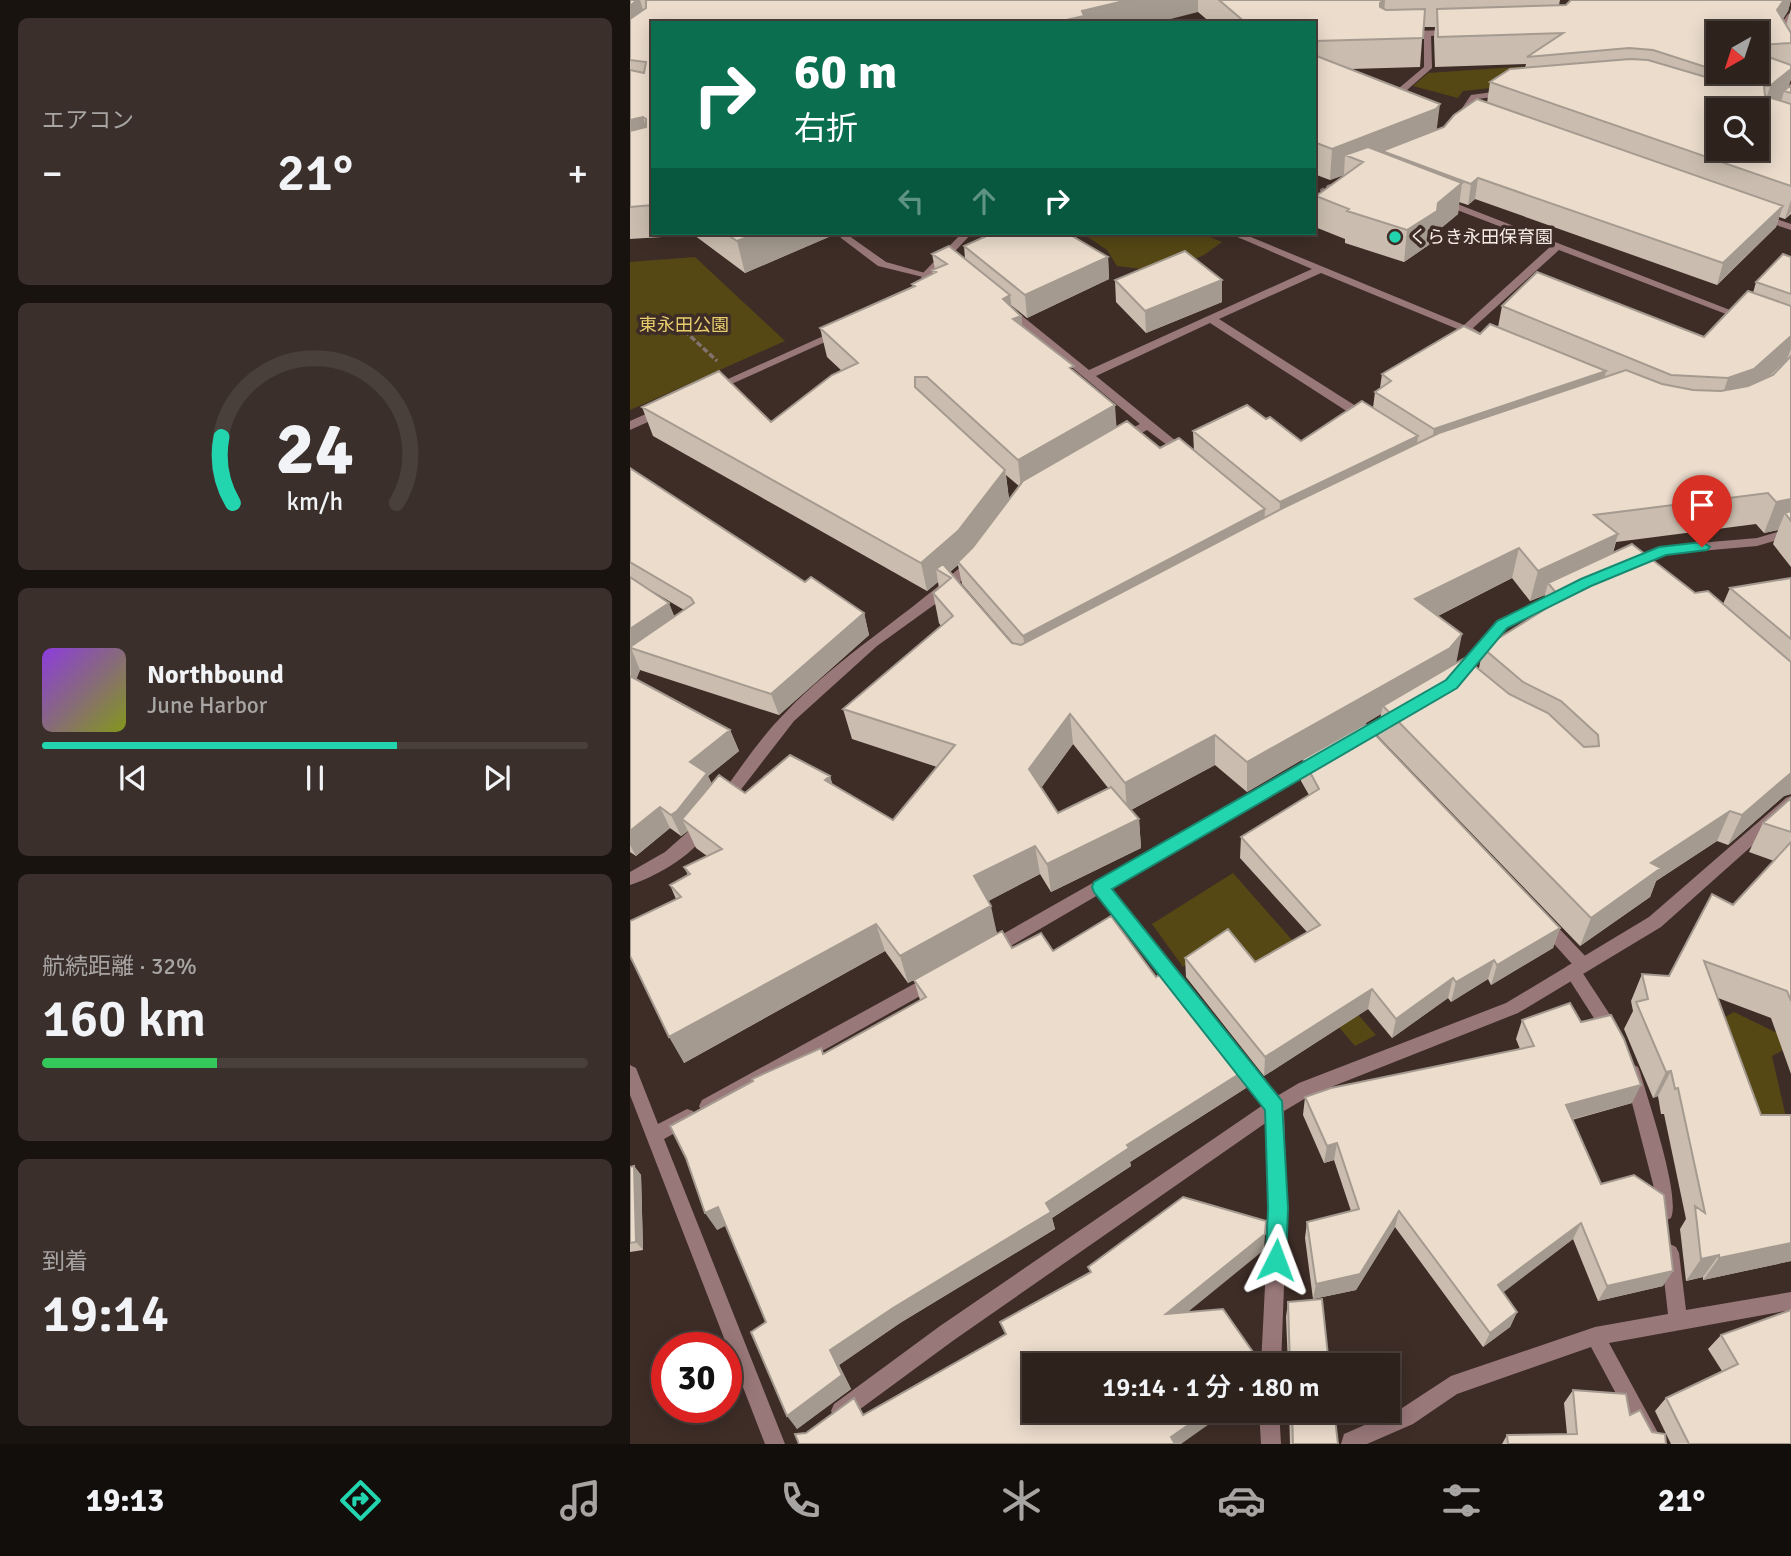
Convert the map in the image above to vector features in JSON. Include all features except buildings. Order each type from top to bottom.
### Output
[{"type":"street","points":[[1791,16],[1775,38],[1787,50],[1791,66]]},
{"type":"street","points":[[1394,34],[1466,32]]},
{"type":"street","points":[[1395,96],[1428,68],[1427,33]]},
{"type":"street","points":[[1451,129],[1474,97],[1524,91]]},
{"type":"street","points":[[1465,111],[1477,115]]},
{"type":"street","points":[[1430,196],[1752,321]]},
{"type":"street","points":[[1742,210],[1791,227]]},
{"type":"street","points":[[908,301],[923,287],[927,275],[965,235]]},
{"type":"street","points":[[1238,235],[1491,340]]},
{"type":"street","points":[[845,236],[881,264],[927,275]]},
{"type":"street","points":[[1466,329],[1557,246]]},
{"type":"street","points":[[943,257],[953,265]]},
{"type":"street","points":[[1088,375],[1321,269]]},
{"type":"street","points":[[995,299],[1188,458]]},
{"type":"street","points":[[1211,319],[1372,422]]},
{"type":"street","points":[[701,394],[846,329]]},
{"type":"street","points":[[630,426],[677,405]]},
{"type":"street","points":[[1113,444],[1148,424]]},
{"type":"street","points":[[1618,569],[1644,565],[1664,550],[1757,542],[1791,532]]},
{"type":"street","points":[[630,879],[645,873],[694,838],[789,717],[872,643],[955,590],[985,546]]},
{"type":"street","points":[[1459,681],[1502,624],[1574,588]]},
{"type":"street","points":[[976,957],[1334,752],[1369,739],[1408,709]]},
{"type":"street","points":[[829,1420],[947,1332],[1275,1107],[1305,1089],[1512,1008],[1655,922],[1791,802]]},
{"type":"street","points":[[1101,887],[1192,1002]]},
{"type":"street","points":[[1535,915],[1578,968],[1624,1051],[1662,1184],[1678,1321]]},
{"type":"street","points":[[655,1135],[952,970]]},
{"type":"street","points":[[1225,1044],[1275,1107],[1278,1208],[1272,1353]]},
{"type":"street","points":[[630,1073],[775,1444]]},
{"type":"street","points":[[1351,1444],[1351,1441],[1406,1417],[1451,1386],[1595,1336],[1791,1301]]},
{"type":"street","points":[[1595,1336],[1654,1444]]},
{"type":"street","points":[[1270,1423],[1271,1444]]},
{"type":"path","points":[[1316,193],[1332,184]]},
{"type":"path","points":[[671,319],[736,378]]},
{"type":"green space","points":[[1545,65],[1557,81],[1463,91],[1458,98],[1413,86],[1428,73]]},
{"type":"green space","points":[[1085,235],[1205,235],[1222,242],[1204,255],[1166,272],[1117,266],[1107,250]]},
{"type":"green space","name":"東永田公園","points":[[695,257],[785,341],[630,410],[630,262]]},
{"type":"green space","points":[[1233,873],[1376,1035],[1355,1046],[1278,956],[1258,967],[1229,935],[1183,967],[1152,924]]},
{"type":"green space","points":[[1734,1012],[1791,1040],[1791,1046],[1772,1056],[1791,1139],[1771,1177],[1715,1023]]},
{"type":"place","name":"くらき永田保育園","points":[[1395,237]]},
{"type":"route","points":[[1276,1260],[1278,1208],[1275,1107],[1101,887],[1451,684],[1502,624],[1586,582],[1664,550],[1702,547]]}]
